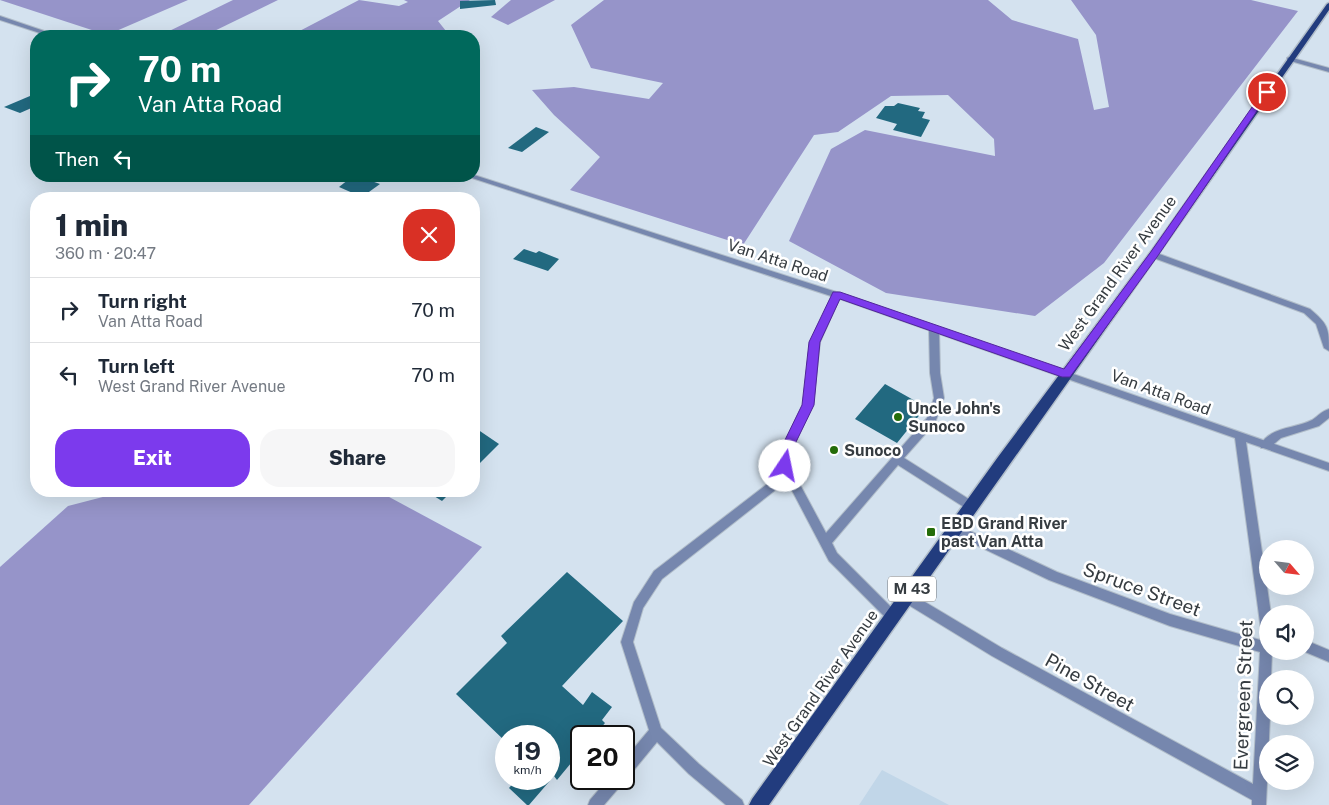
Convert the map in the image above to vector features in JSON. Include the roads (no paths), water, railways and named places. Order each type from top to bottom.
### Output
[{"type":"main road","name":"West Grand River Avenue","points":[[758,805],[954,529],[1154,255],[1289,59],[1329,5]]},
{"type":"street","points":[[0,18],[36,30]]},
{"type":"street","points":[[1289,59],[1329,70]]},
{"type":"street","name":"Van Atta Road","points":[[480,179],[837,295],[1329,467]]},
{"type":"street","points":[[1154,255],[1307,311],[1320,322],[1329,348]]},
{"type":"street","points":[[837,295],[815,342],[808,405],[790,442],[785,466],[834,557],[892,616]]},
{"type":"street","points":[[825,543],[931,420],[939,398],[935,373],[934,328]]},
{"type":"street","points":[[1265,445],[1277,435],[1315,424],[1329,413]]},
{"type":"street","name":"Evergreen Street","points":[[1240,437],[1264,605]]},
{"type":"street","points":[[897,460],[971,506]]},
{"type":"street","points":[[737,805],[694,770],[656,732],[627,642],[638,606],[658,575],[789,473]]},
{"type":"street","name":"Spruce Street","points":[[954,529],[1053,576],[1170,620],[1259,646]]},
{"type":"street","name":"Pine Street","points":[[906,596],[989,647],[1259,800]]},
{"type":"street","points":[[1314,650],[1329,656]]},
{"type":"street","name":"Evergreen Street","points":[[1259,800],[1266,660]]},
{"type":"street","points":[[635,758],[656,732]]},
{"type":"street","points":[[596,805],[608,790]]},
{"type":"place","name":"Uncle John's Sunoco","points":[[898,417]]},
{"type":"place","name":"Sunoco","points":[[834,450]]},
{"type":"place","name":"EBD Grand River past Van Atta","points":[[931,532]]}]
